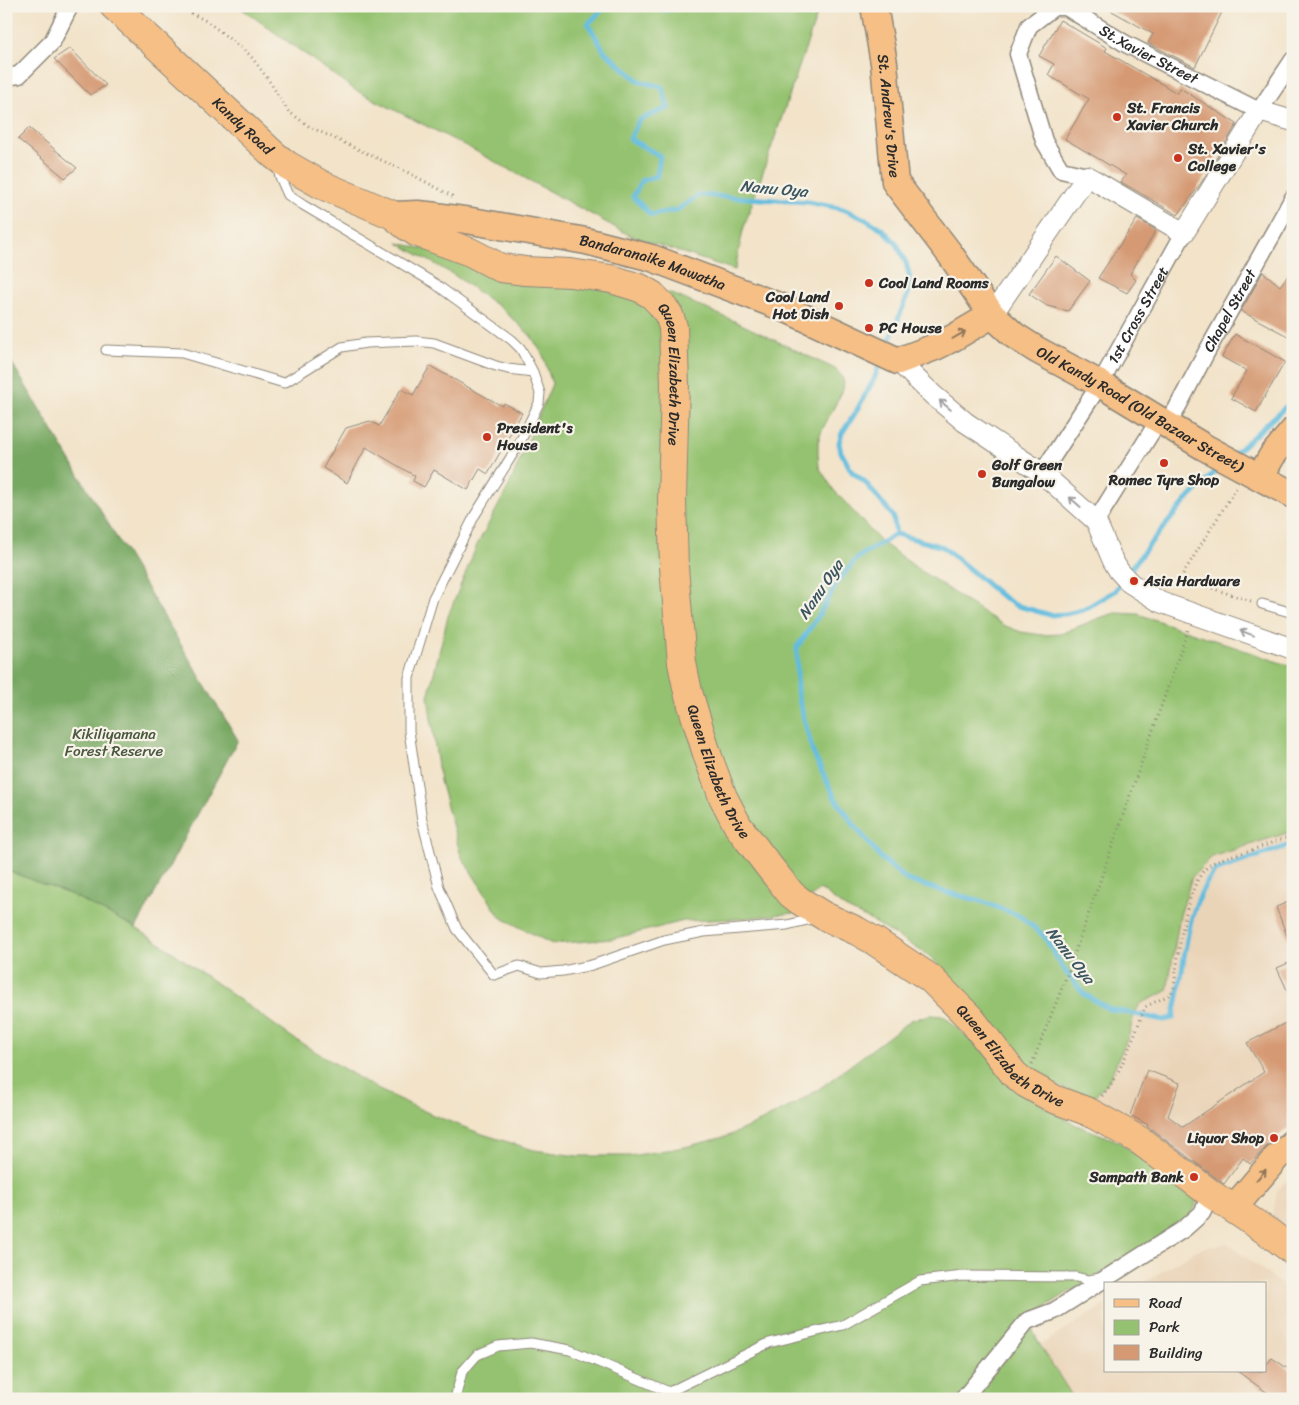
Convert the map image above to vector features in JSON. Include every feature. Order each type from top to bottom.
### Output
[{"type":"highway","name":"Kandy Road","points":[[114,6],[287,165],[322,185],[393,215]]},
{"type":"highway","name":"Queen Elizabeth Drive","points":[[393,215],[416,232],[470,252],[501,268],[570,273],[629,284],[652,295],[669,314],[672,327],[676,384],[672,500],[674,567],[680,651],[685,682],[723,797],[738,826],[791,894],[824,916],[865,936],[930,978],[971,1019],[1014,1074],[1025,1083],[1054,1099],[1089,1112],[1139,1140],[1222,1202],[1293,1251]]},
{"type":"main road","name":"St. Andrew's Drive","points":[[874,6],[884,64],[895,182],[950,254],[992,315]]},
{"type":"main road","name":"Bandaranaike Mawatha","points":[[393,215],[418,214],[437,216],[586,241],[652,258],[784,308],[896,360]]},
{"type":"main road","points":[[896,360],[927,350],[953,338],[992,315]]},
{"type":"main road","name":"Old Kandy Road (Old Bazaar Street)","points":[[992,315],[1015,336],[1037,350],[1100,384],[1204,447],[1293,495]]},
{"type":"main road","points":[[1253,473],[1272,456],[1293,431]]},
{"type":"main road","points":[[1222,1202],[1293,1143]]},
{"type":"street","points":[[6,75],[19,75],[52,42],[70,6]]},
{"type":"street","name":"St.Xavier Street","points":[[1087,176],[1061,170],[1044,141],[1018,54],[1029,26],[1054,7],[1066,8],[1126,44],[1259,111],[1293,121]]},
{"type":"street","points":[[992,315],[1087,176],[1184,233],[1259,111],[1293,60]]},
{"type":"street","name":"Chapel Street","points":[[1096,521],[1164,422],[1206,353],[1293,198]]},
{"type":"street","name":"1st Cross Street","points":[[1042,473],[1100,384],[1184,233]]},
{"type":"street","points":[[896,360],[965,422],[1042,473],[1096,521],[1107,548],[1125,577],[1160,602],[1293,649]]},
{"type":"street","points":[[963,1399],[1027,1321],[1054,1311],[1184,1229],[1202,1213],[1222,1202]]},
{"type":"lane","points":[[274,155],[280,177],[288,195],[303,206],[434,283],[512,340],[521,349],[533,372],[540,393],[536,413],[475,515],[433,598],[409,678],[409,731],[422,820],[439,887],[457,929],[494,975],[519,966],[541,973],[563,971],[592,965],[664,940],[704,932],[787,926],[824,916]]},
{"type":"lane","points":[[106,350],[182,353],[284,383],[342,347],[366,343],[416,341],[434,343],[496,366],[533,372]]},
{"type":"lane","points":[[1262,604],[1293,613]]},
{"type":"lane","points":[[455,1399],[462,1372],[477,1355],[498,1346],[531,1344],[570,1350],[669,1392],[768,1343],[843,1325],[920,1281],[963,1276],[1076,1277],[1088,1280],[1107,1277]]},
{"type":"path","points":[[178,6],[208,22],[250,55],[288,111],[310,127],[409,172],[456,198]]},
{"type":"path","points":[[1253,473],[1183,574],[1186,580],[1262,604]]},
{"type":"path","points":[[1025,1083],[1067,975],[1193,614]]},
{"type":"path","points":[[1089,1112],[1108,1088],[1134,1036],[1144,1007],[1170,994],[1174,987],[1182,924],[1199,878],[1208,865],[1293,836]]},
{"type":"shaded area","points":[[1293,831],[1293,1116],[1259,1147],[1228,1182],[1093,1098],[1108,1082],[1129,1035],[1134,1015],[1140,1004],[1167,991],[1180,915],[1192,877],[1212,857]]},
{"type":"shaded area","points":[[1293,1175],[1293,1238],[1272,1221],[1277,1190]]},
{"type":"shaded area","points":[[1227,1243],[1293,1293],[1293,1399],[1074,1399],[1040,1345],[1104,1306],[1104,1372],[1266,1372],[1266,1282],[1144,1282],[1198,1249]]},
{"type":"green space","points":[[238,6],[820,6],[743,230],[735,270],[631,236],[470,148],[355,90]]},
{"type":"green space","points":[[398,243],[602,288],[644,301],[670,293],[741,324],[835,369],[844,383],[843,390],[821,432],[818,442],[819,467],[833,489],[879,540],[914,566],[1003,625],[1021,632],[1042,635],[1060,634],[1115,613],[1138,614],[1293,667],[1293,831],[1212,857],[1192,877],[1180,915],[1167,991],[1140,1004],[1134,1015],[1129,1035],[1108,1082],[1093,1098],[1080,1095],[1041,1079],[1023,1064],[958,983],[928,955],[870,920],[845,908],[820,889],[794,913],[736,919],[684,921],[612,939],[552,944],[500,917],[461,856],[440,781],[428,697],[448,616],[477,545],[509,486],[552,384],[543,355],[531,336],[502,309],[454,275]]},
{"type":"green space","name":"Kikiliyamana Forest Reserve","points":[[6,353],[238,740],[136,928],[72,895],[6,870]]},
{"type":"green space","points":[[6,870],[72,895],[136,928],[293,1038],[379,1090],[433,1115],[479,1133],[534,1150],[577,1156],[630,1156],[685,1147],[728,1136],[795,1104],[819,1089],[911,1020],[931,1015],[944,1016],[1043,1106],[1076,1125],[1118,1141],[1195,1197],[1195,1207],[1186,1220],[1035,1314],[1031,1327],[1040,1345],[1074,1399],[6,1399]]},
{"type":"building","points":[[1103,6],[1225,6],[1195,67],[1148,43],[1153,34]]},
{"type":"building","points":[[1060,20],[1107,48],[1105,51],[1177,93],[1180,88],[1237,124],[1201,183],[1178,215],[1121,182],[1126,175],[1065,139],[1089,99],[1048,75],[1054,64],[1039,56]]},
{"type":"building","points":[[70,48],[106,85],[90,95],[54,59]]},
{"type":"building","points":[[29,128],[77,168],[65,178],[18,139]]},
{"type":"building","points":[[1137,219],[1156,230],[1130,274],[1136,280],[1127,293],[1098,278]]},
{"type":"building","points":[[1056,256],[1090,281],[1068,311],[1047,306],[1029,294]]},
{"type":"building","points":[[1293,269],[1293,339],[1241,311],[1263,272],[1280,286]]},
{"type":"building","points":[[1235,334],[1285,362],[1256,412],[1231,398],[1247,371],[1222,357]]},
{"type":"building","points":[[430,366],[502,406],[504,403],[522,413],[488,474],[480,469],[468,490],[434,470],[424,487],[413,481],[415,476],[366,447],[347,483],[323,468],[346,428],[370,421],[379,426],[401,389],[413,395]]},
{"type":"building","points":[[1293,900],[1293,949],[1292,949],[1276,907]]},
{"type":"building","points":[[1293,961],[1293,1003],[1277,968]]},
{"type":"building","points":[[1293,1019],[1293,1128],[1283,1132],[1250,1164],[1243,1158],[1224,1184],[1148,1125],[1130,1115],[1147,1070],[1180,1083],[1168,1116],[1183,1127],[1264,1072],[1247,1043]]},
{"type":"building","points":[[1272,1358],[1293,1372],[1293,1399],[1276,1399],[1238,1372],[1266,1372],[1266,1365]]},
{"type":"waterway","name":"Nanu Oya","points":[[606,6],[588,24],[605,52],[639,81],[662,87],[668,108],[639,120],[630,139],[660,156],[657,176],[641,181],[633,197],[651,215],[677,210],[699,195],[808,202],[843,209],[882,229],[897,244],[906,263],[910,288],[886,348]]},
{"type":"waterway","name":"Nanu Oya","points":[[632,6],[667,10],[676,6]]},
{"type":"waterway","name":"Nanu Oya","points":[[881,361],[874,379],[842,433],[839,443],[841,452],[852,472],[864,481],[893,516],[896,534]]},
{"type":"waterway","points":[[1234,454],[1293,400]]},
{"type":"waterway","points":[[1128,573],[1186,501],[1222,465]]},
{"type":"waterway","name":"Nanu Oya","points":[[896,534],[857,558],[837,583],[817,618],[797,647],[797,692],[813,753],[835,798],[880,857],[907,880],[981,901],[1020,916],[1044,936],[1062,967],[1084,994],[1109,1009],[1164,1020],[1173,1018],[1190,923],[1204,887],[1215,871],[1293,844]]},
{"type":"waterway","points":[[896,534],[943,547],[1000,595],[1015,605],[1050,615],[1083,610],[1115,591],[1123,580]]},
{"type":"place","name":"St. Francis Xavier Church","points":[[1117,117]]},
{"type":"place","name":"St. Xavier's College","points":[[1178,158]]},
{"type":"place","name":"Cool Land Rooms","points":[[869,283]]},
{"type":"place","name":"Cool Land Hot Dish","points":[[839,306]]},
{"type":"place","name":"PC House","points":[[869,328]]},
{"type":"place","name":"President's House","points":[[487,437]]},
{"type":"place","name":"Romec Tyre Shop","points":[[1164,463]]},
{"type":"place","name":"Golf Green Bungalow","points":[[982,474]]},
{"type":"place","name":"Asia Hardware","points":[[1134,581]]},
{"type":"place","name":"Liquor Shop","points":[[1274,1138]]},
{"type":"place","name":"Sampath Bank","points":[[1194,1177]]}]
